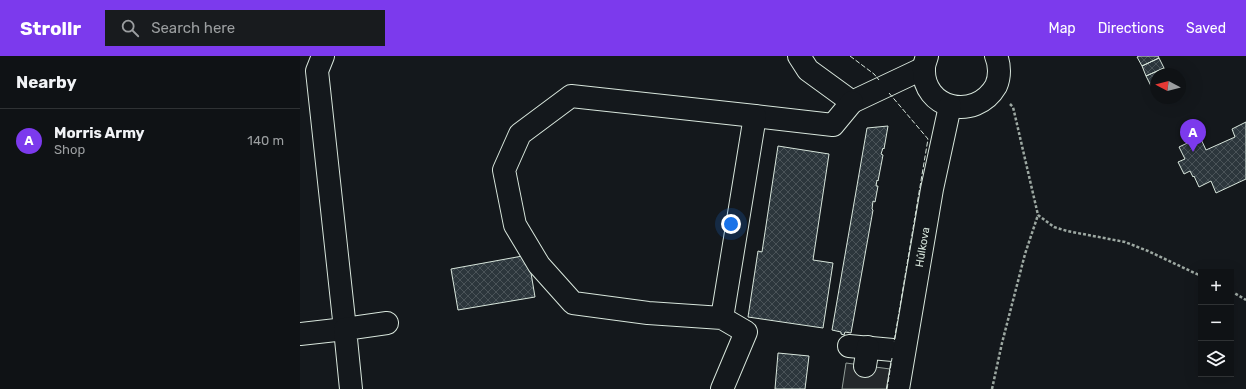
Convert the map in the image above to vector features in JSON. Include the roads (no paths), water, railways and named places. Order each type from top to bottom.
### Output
[{"type":"street","points":[[323,56],[317,71],[351,389]]},
{"type":"street","points":[[799,56],[808,70],[852,102]]},
{"type":"street","points":[[722,389],[746,332],[722,318],[648,313],[573,303],[540,265],[515,225],[504,170],[520,134],[571,96],[834,125],[852,102],[926,62],[926,80],[931,92],[939,100],[950,106],[962,108],[974,106],[988,97],[997,83],[999,72],[996,56]]},
{"type":"street","name":"Hůlkova","points":[[898,389],[932,189],[950,106]]},
{"type":"street","points":[[722,318],[755,116]]},
{"type":"street","points":[[300,334],[387,323]]},
{"type":"street","points":[[861,353],[904,351]]},
{"type":"place","name":"Morris Army","points":[[1193,152]]}]
